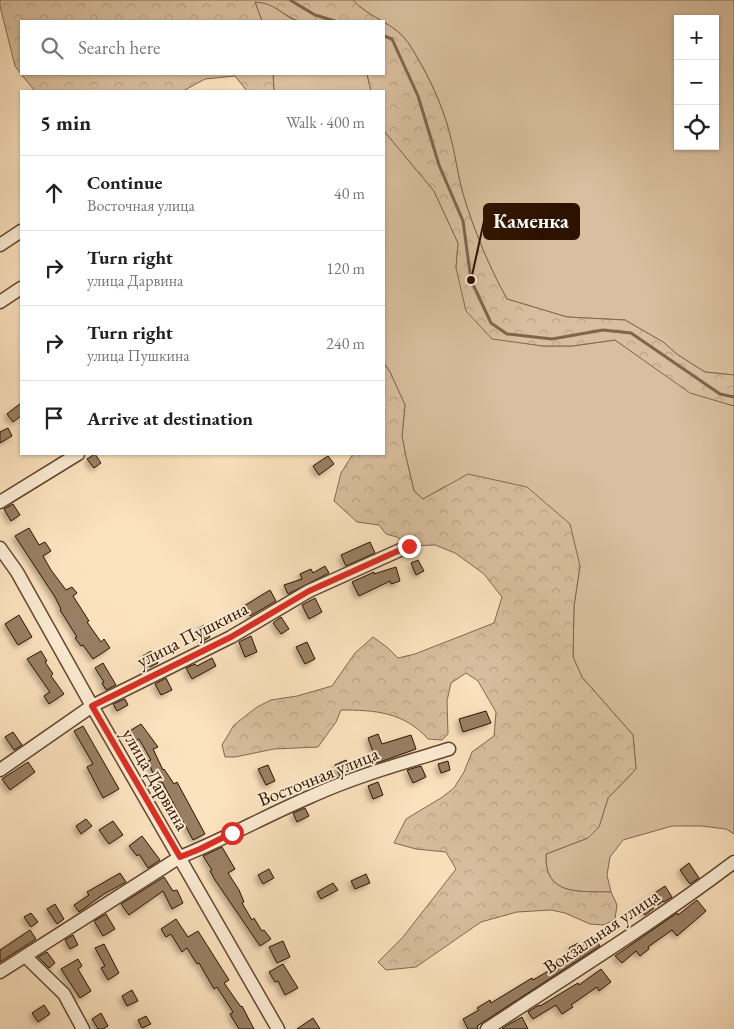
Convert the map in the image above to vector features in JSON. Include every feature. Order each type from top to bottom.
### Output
[{"type":"street","points":[[0,245],[20,232]]},
{"type":"street","points":[[0,302],[20,289]]},
{"type":"street","points":[[0,502],[76,455]]},
{"type":"street","name":"улица Пушкина","points":[[0,770],[92,706],[231,637],[309,591],[409,546]]},
{"type":"street","name":"улица Дарвина","points":[[0,548],[18,572],[92,706],[278,1029]]},
{"type":"street","name":"Восточная улица","points":[[0,972],[180,857],[313,795],[390,767],[449,749]]},
{"type":"street","name":"Вокзальная улица","points":[[487,1029],[597,958],[734,862]]},
{"type":"street","points":[[25,956],[64,994],[83,1029]]},
{"type":"green space","points":[[0,0],[353,0],[366,12],[380,20],[296,20],[268,4],[255,2],[262,20],[20,20],[20,73],[15,66]]},
{"type":"green space","points":[[353,0],[734,0],[734,375],[705,372],[678,355],[663,342],[625,320],[567,317],[507,299],[488,262],[467,207],[446,120],[427,75],[403,37],[385,23],[385,20],[380,20],[366,12]]},
{"type":"green space","points":[[255,2],[267,2],[295,20],[262,20]]},
{"type":"green space","points":[[385,23],[397,31],[409,44],[437,97],[449,131],[467,207],[488,262],[507,299],[567,317],[625,320],[663,342],[678,355],[705,372],[734,375],[734,406],[690,393],[615,340],[572,346],[543,346],[492,339],[466,311],[456,268],[458,243],[434,191],[385,132],[385,90],[371,90],[367,75],[385,75]]},
{"type":"green space","points":[[22,75],[273,75],[274,90],[246,90],[235,76],[205,79],[185,90],[34,90]]},
{"type":"green space","points":[[273,75],[367,75],[371,90],[274,90]]},
{"type":"green space","points":[[385,132],[434,191],[458,243],[456,268],[492,338],[543,346],[572,346],[615,340],[690,392],[734,406],[734,834],[726,829],[702,826],[672,826],[623,840],[610,857],[607,875],[611,892],[587,892],[566,889],[558,885],[551,878],[547,868],[546,854],[588,838],[599,827],[608,798],[636,769],[633,735],[582,677],[573,657],[574,606],[580,566],[446,486],[423,499],[414,491],[402,436],[405,405],[385,364]]},
{"type":"green space","points":[[385,364],[405,405],[402,436],[406,457],[414,491],[423,499],[468,474],[527,487],[570,524],[580,566],[574,606],[573,657],[582,677],[633,735],[636,769],[608,798],[599,827],[588,838],[546,854],[547,868],[551,878],[558,885],[566,889],[587,892],[611,892],[617,905],[615,919],[604,925],[590,924],[565,913],[551,910],[517,912],[481,922],[416,967],[386,970],[378,962],[403,937],[456,869],[446,852],[416,849],[394,843],[406,819],[454,788],[464,772],[472,752],[494,736],[496,712],[478,681],[466,673],[451,683],[447,701],[448,734],[442,740],[428,739],[409,723],[388,714],[341,710],[336,722],[318,747],[274,749],[235,757],[225,757],[222,745],[234,725],[257,707],[271,700],[297,696],[332,686],[355,653],[373,637],[398,658],[415,654],[494,623],[502,597],[484,574],[455,553],[435,545],[409,546],[397,537],[386,534],[379,525],[357,522],[334,501],[341,473],[352,455],[385,455]]},
{"type":"building","points":[[20,404],[20,417],[13,422],[7,414]]},
{"type":"building","points":[[8,428],[12,436],[0,443],[0,432]]},
{"type":"building","points":[[96,455],[101,463],[94,468],[87,459]]},
{"type":"building","points":[[328,456],[334,464],[319,475],[313,466]]},
{"type":"building","points":[[13,504],[20,515],[11,521],[4,509]]},
{"type":"building","points":[[29,528],[39,545],[45,542],[51,551],[43,556],[51,570],[66,590],[72,587],[77,593],[73,596],[89,621],[87,622],[101,642],[104,639],[110,648],[93,659],[83,645],[81,646],[75,638],[77,637],[60,610],[55,597],[15,536]]},
{"type":"building","points":[[370,542],[375,553],[346,566],[341,555]]},
{"type":"building","points":[[418,560],[424,571],[416,575],[411,563]]},
{"type":"building","points":[[325,566],[329,573],[288,594],[284,585],[302,579],[300,574],[311,569],[313,573]]},
{"type":"building","points":[[396,567],[400,581],[391,584],[390,581],[359,596],[352,582],[374,572],[374,574]]},
{"type":"building","points":[[270,590],[276,601],[250,616],[244,606]]},
{"type":"building","points":[[315,598],[322,612],[309,619],[302,605]]},
{"type":"building","points":[[19,615],[32,637],[18,645],[5,624]]},
{"type":"building","points":[[281,617],[289,629],[281,634],[273,623]]},
{"type":"building","points":[[204,625],[210,637],[203,641],[197,629]]},
{"type":"building","points":[[251,636],[257,652],[245,657],[239,642]]},
{"type":"building","points":[[307,642],[315,659],[305,664],[296,647]]},
{"type":"building","points":[[41,651],[47,661],[45,662],[53,674],[51,676],[64,694],[49,704],[44,696],[50,692],[27,659]]},
{"type":"building","points":[[151,651],[158,663],[150,667],[143,656]]},
{"type":"building","points":[[212,658],[216,666],[192,679],[186,668],[195,664],[197,666]]},
{"type":"building","points":[[103,663],[116,685],[106,690],[102,683],[104,682],[95,668]]},
{"type":"building","points":[[166,678],[172,690],[161,695],[155,684]]},
{"type":"building","points":[[125,699],[128,705],[117,711],[113,704]]},
{"type":"building","points":[[486,711],[491,723],[463,732],[459,719]]},
{"type":"building","points":[[141,724],[158,747],[153,749],[163,770],[174,784],[177,782],[205,834],[193,840],[162,782],[160,784],[154,776],[148,761],[151,760],[139,739],[134,742],[128,732]]},
{"type":"building","points":[[83,726],[119,789],[103,798],[87,767],[93,764],[74,731]]},
{"type":"building","points":[[13,732],[22,745],[14,750],[5,737]]},
{"type":"building","points":[[378,734],[382,744],[411,735],[416,749],[377,763],[368,738]]},
{"type":"building","points":[[346,760],[351,772],[340,776],[335,765]]},
{"type":"building","points":[[448,761],[450,770],[441,773],[438,764]]},
{"type":"building","points":[[28,762],[35,772],[10,790],[2,779]]},
{"type":"building","points":[[268,765],[275,781],[266,785],[258,769]]},
{"type":"building","points":[[421,766],[426,777],[413,783],[407,770]]},
{"type":"building","points":[[378,782],[383,795],[373,799],[368,786]]},
{"type":"building","points":[[305,808],[309,816],[297,822],[293,813]]},
{"type":"building","points":[[86,819],[92,826],[81,834],[76,826]]},
{"type":"building","points":[[113,821],[123,835],[109,844],[99,830]]},
{"type":"building","points":[[142,836],[160,860],[148,868],[139,854],[137,856],[129,846]]},
{"type":"building","points":[[222,847],[235,869],[228,873],[239,890],[244,902],[242,903],[252,920],[254,918],[262,931],[264,930],[271,939],[260,946],[215,880],[210,871],[212,870],[203,856]]},
{"type":"building","points":[[689,863],[699,878],[690,884],[680,870]]},
{"type":"building","points":[[269,869],[274,878],[263,884],[258,875]]},
{"type":"building","points":[[120,873],[126,882],[104,894],[79,912],[74,905],[89,895],[87,892]]},
{"type":"building","points":[[366,874],[370,883],[355,889],[351,881]]},
{"type":"building","points":[[164,877],[173,891],[177,890],[183,903],[172,909],[163,891],[129,915],[121,904]]},
{"type":"building","points":[[333,883],[338,890],[321,899],[317,892]]},
{"type":"building","points":[[665,886],[672,897],[663,901],[645,915],[637,905]]},
{"type":"building","points":[[697,900],[706,911],[677,936],[672,930],[648,947],[649,949],[640,956],[636,951],[622,963],[615,956],[677,913],[678,915]]},
{"type":"building","points":[[55,904],[64,919],[57,924],[47,909]]},
{"type":"building","points":[[31,913],[38,922],[31,927],[24,917]]},
{"type":"building","points":[[106,914],[115,929],[103,936],[94,921]]},
{"type":"building","points":[[176,919],[188,937],[198,931],[229,980],[224,983],[242,1006],[254,1029],[239,1029],[230,1014],[233,1012],[217,987],[214,989],[199,963],[197,964],[187,948],[182,952],[171,934],[166,937],[161,929]]},
{"type":"building","points":[[30,930],[36,939],[0,962],[0,950]]},
{"type":"building","points":[[73,935],[78,945],[70,949],[65,940]]},
{"type":"building","points":[[595,938],[600,946],[477,1026],[478,1029],[468,1029],[463,1019],[479,1010],[477,1008],[490,1000],[491,1003],[532,978],[533,980],[560,964],[558,962],[572,953],[569,948],[578,943],[580,947]]},
{"type":"building","points":[[283,941],[290,957],[277,963],[269,947]]},
{"type":"building","points":[[104,944],[119,973],[108,980],[101,968],[105,966],[95,948]]},
{"type":"building","points":[[47,952],[55,963],[49,968],[38,957]]},
{"type":"building","points":[[78,959],[82,966],[78,969],[91,991],[80,998],[61,969]]},
{"type":"building","points":[[283,964],[298,988],[285,995],[278,981],[275,982],[269,972]]},
{"type":"building","points":[[601,969],[611,982],[599,991],[597,987],[571,1005],[573,1007],[562,1014],[556,1005],[533,1019],[528,1012],[578,983],[579,985]]},
{"type":"building","points":[[132,990],[138,1001],[127,1006],[122,996]]},
{"type":"building","points":[[44,1005],[50,1014],[38,1022],[32,1013]]},
{"type":"building","points":[[101,1013],[108,1026],[98,1029],[92,1019]]},
{"type":"building","points":[[146,1016],[151,1024],[142,1028],[138,1020]]},
{"type":"building","points":[[522,1017],[528,1029],[502,1029],[506,1026]]},
{"type":"building","points":[[313,1018],[320,1029],[297,1029]]},
{"type":"waterway","points":[[290,0],[315,15],[332,20]]},
{"type":"waterway","points":[[385,36],[392,39],[418,96],[439,165],[463,221],[471,280],[491,323],[507,334],[552,339],[603,330],[631,333],[720,394],[734,397]]},
{"type":"place","name":"Каменка","points":[[471,280]]},
{"type":"route","points":[[232,833],[180,857],[92,706],[231,637],[309,591],[409,546]]}]
